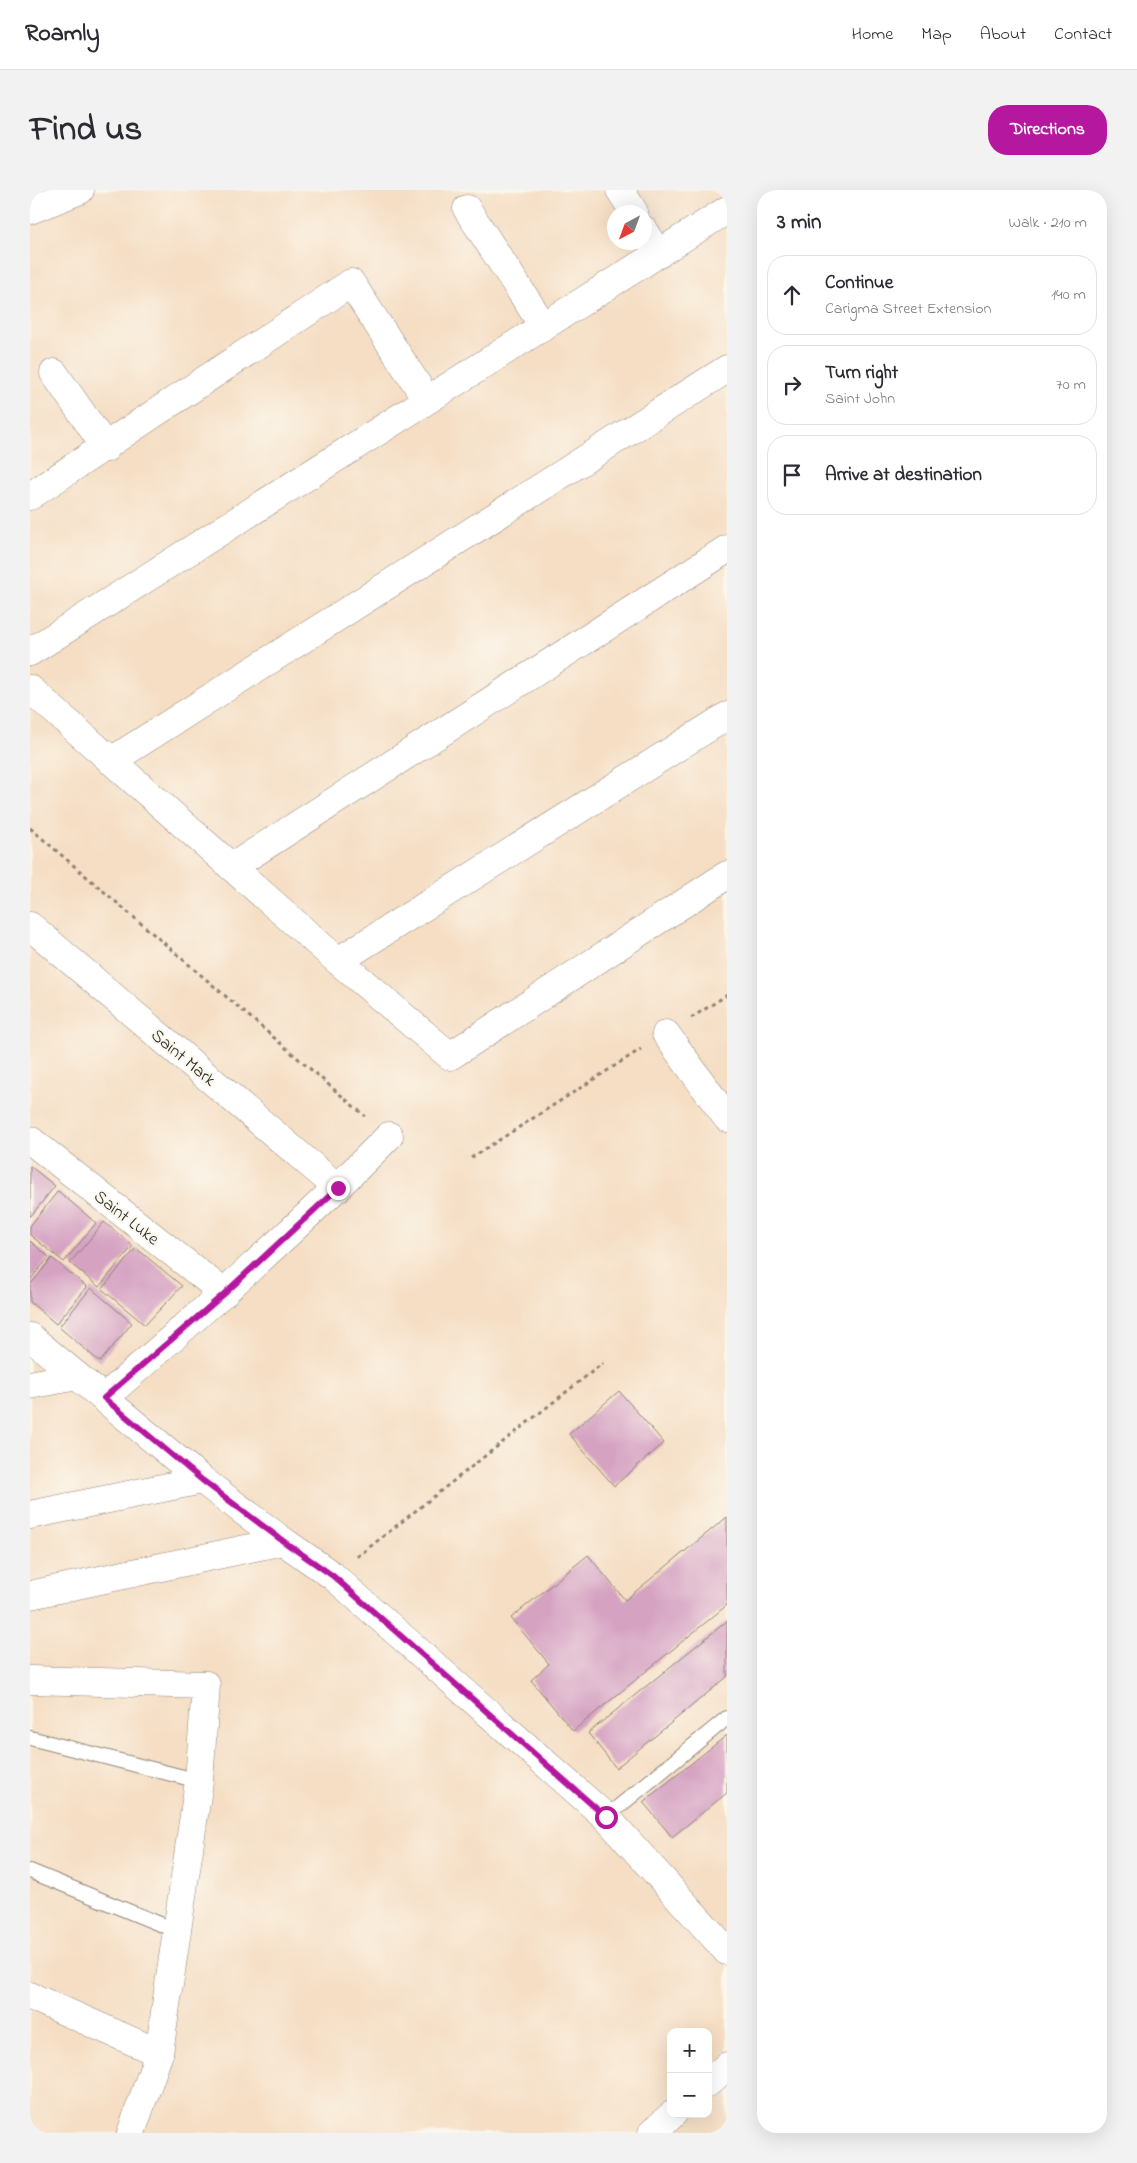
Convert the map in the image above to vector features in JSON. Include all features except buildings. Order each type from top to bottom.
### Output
[{"type":"street","points":[[30,210],[80,190]]},
{"type":"street","points":[[620,190],[630,205]]},
{"type":"street","points":[[467,209],[544,327]]},
{"type":"street","points":[[30,652],[727,210]]},
{"type":"street","points":[[652,243],[659,254]]},
{"type":"street","points":[[30,496],[106,448],[350,283],[427,400]]},
{"type":"street","points":[[111,761],[727,369]]},
{"type":"street","points":[[54,373],[106,448]]},
{"type":"street","points":[[232,867],[727,548]]},
{"type":"street","points":[[30,690],[338,961],[450,1056],[727,875]]},
{"type":"street","points":[[338,961],[727,716]]},
{"type":"street","name":"Saint Mark","points":[[30,926],[338,1188]]},
{"type":"street","points":[[666,1034],[727,1118]]},
{"type":"street","points":[[104,1398],[224,1294],[338,1188],[389,1136]]},
{"type":"street","name":"Saint Luke","points":[[30,1140],[224,1294]]},
{"type":"street","points":[[30,1337],[202,1480],[333,1576],[606,1817],[727,1951]]},
{"type":"street","points":[[30,1385],[77,1376]]},
{"type":"street","points":[[30,1515],[202,1480]]},
{"type":"street","points":[[33,1600],[283,1541]]},
{"type":"street","points":[[30,1680],[206,1685],[199,1781],[159,2053],[131,2133]]},
{"type":"street","points":[[30,1996],[159,2053]]},
{"type":"street","points":[[712,2079],[727,2066]]},
{"type":"street","points":[[652,2133],[669,2118]]},
{"type":"lane","points":[[606,1817],[727,1718]]},
{"type":"lane","points":[[30,1738],[199,1781]]},
{"type":"lane","points":[[30,1871],[177,1931]]},
{"type":"path","points":[[30,828],[389,1136]]},
{"type":"path","points":[[471,1158],[727,995]]},
{"type":"path","points":[[333,1576],[603,1363]]},
{"type":"route","points":[[338,1188],[224,1294],[104,1398],[202,1480],[333,1576],[606,1817]]}]
